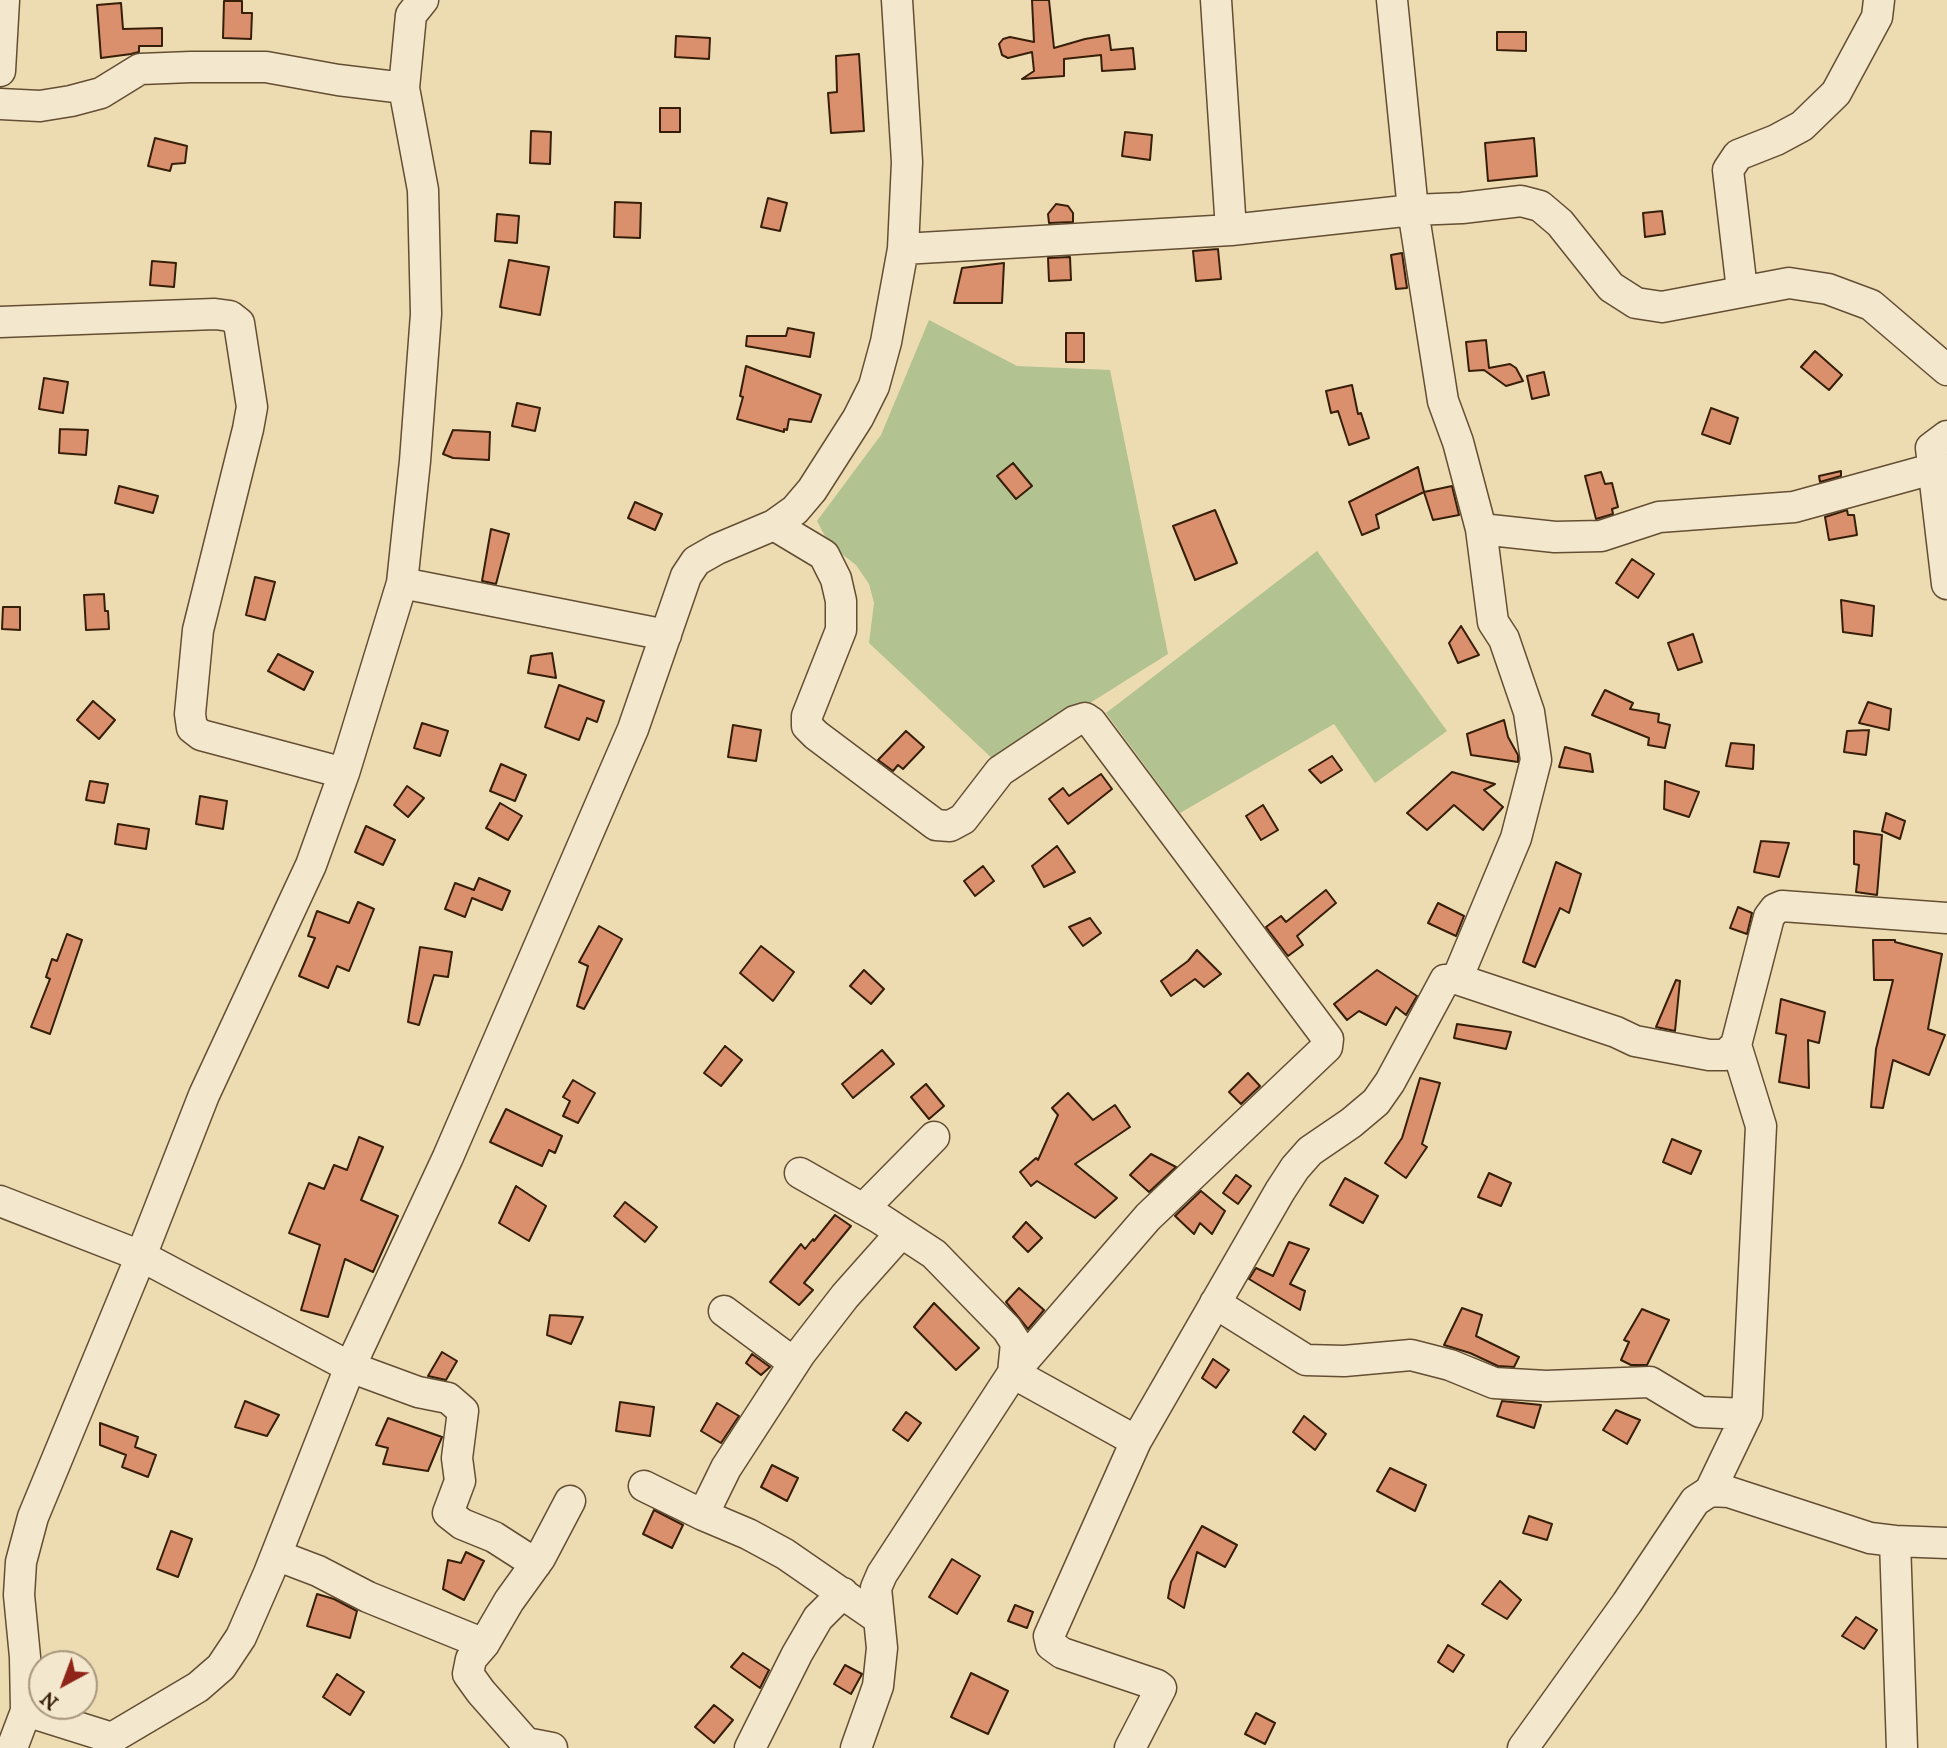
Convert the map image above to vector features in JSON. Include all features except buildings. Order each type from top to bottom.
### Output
[{"type":"street","points":[[0,71],[4,0]]},
{"type":"street","points":[[12,1748],[26,1711],[25,1657],[19,1595],[21,1562],[33,1517],[204,1095],[311,865],[344,773],[402,583],[415,461],[426,314],[423,190],[404,88],[411,15],[423,0]]},
{"type":"street","points":[[26,1711],[111,1743],[198,1687],[221,1667],[241,1637],[350,1367],[448,1157],[633,729],[686,576],[696,561],[774,525],[794,510],[812,490],[858,418],[874,386],[887,342],[903,249],[907,162],[897,0]]},
{"type":"street","points":[[1216,0],[1231,230]]},
{"type":"street","points":[[1392,0],[1413,210],[1443,401],[1458,442],[1481,528],[1493,622],[1504,639],[1529,712],[1536,760],[1516,838],[1457,979]]},
{"type":"street","points":[[1742,290],[1728,170],[1738,155],[1802,126],[1836,93],[1878,17],[1879,0]]},
{"type":"street","points":[[0,104],[40,106],[71,101],[101,93],[140,69],[266,66],[338,80],[404,88]]},
{"type":"street","points":[[903,249],[1231,230],[1521,201],[1540,206],[1560,223],[1611,287],[1636,303],[1662,307],[1789,283],[1828,289],[1871,305],[1947,370]]},
{"type":"street","points":[[0,322],[215,314],[229,316],[239,323],[251,407],[248,429],[198,630],[190,714],[192,728],[201,735],[344,773]]},
{"type":"street","points":[[1947,436],[1931,447],[1947,584]]},
{"type":"street","points":[[1481,528],[1555,537],[1601,536],[1659,517],[1794,507],[1932,469]]},
{"type":"street","points":[[774,525],[824,555],[836,579],[841,601],[841,630],[807,716],[807,726],[816,736],[936,825],[950,826],[963,819],[1000,771],[1075,721],[1085,718],[1091,722],[1328,1039],[1327,1047],[1148,1217],[1013,1373],[882,1574],[876,1588],[882,1648],[878,1686],[856,1748]]},
{"type":"street","points":[[402,583],[666,635]]},
{"type":"street","points":[[1523,1748],[1627,1603],[1695,1501],[1710,1491],[1747,1414],[1761,1126],[1736,1045],[1769,917],[1775,909],[1782,906],[1947,918]]},
{"type":"street","points":[[1130,1748],[1161,1688],[1062,1653],[1051,1645],[1049,1636],[1136,1441],[1294,1168],[1310,1151],[1376,1102],[1391,1082],[1445,981],[1457,979],[1616,1032],[1635,1041],[1709,1055],[1725,1055],[1736,1045]]},
{"type":"street","points":[[863,1209],[934,1137]]},
{"type":"street","points":[[800,1173],[934,1254],[1007,1329],[1016,1343],[1013,1373]]},
{"type":"street","points":[[0,1201],[141,1256],[350,1367],[418,1392],[448,1398],[463,1411],[457,1458],[460,1481],[448,1513],[462,1524],[494,1537],[536,1564]]},
{"type":"street","points":[[703,1515],[726,1468],[794,1363],[845,1296],[901,1233]]},
{"type":"street","points":[[1216,1303],[1307,1360],[1344,1361],[1411,1355],[1450,1365],[1494,1383],[1546,1386],[1650,1382],[1700,1412],[1747,1414]]},
{"type":"street","points":[[724,1311],[794,1363]]},
{"type":"street","points":[[1013,1373],[1136,1441]]},
{"type":"street","points":[[645,1486],[785,1554],[879,1619]]},
{"type":"street","points":[[1710,1491],[1729,1492],[1870,1538],[1947,1543]]},
{"type":"street","points":[[552,1748],[526,1743],[468,1674],[471,1659],[484,1644],[509,1601],[536,1564],[570,1501]]},
{"type":"street","points":[[1895,1541],[1902,1748]]},
{"type":"street","points":[[276,1555],[318,1571],[368,1597],[484,1644]]},
{"type":"street","points":[[750,1748],[818,1618],[843,1593]]},
{"type":"green space","points":[[929,320],[1017,366],[1110,370],[1168,654],[996,762],[869,643],[874,603],[869,584],[856,565],[829,544],[817,521],[881,435]]},
{"type":"green space","points":[[1317,551],[1447,731],[1375,783],[1334,724],[1180,813],[1106,713]]}]
